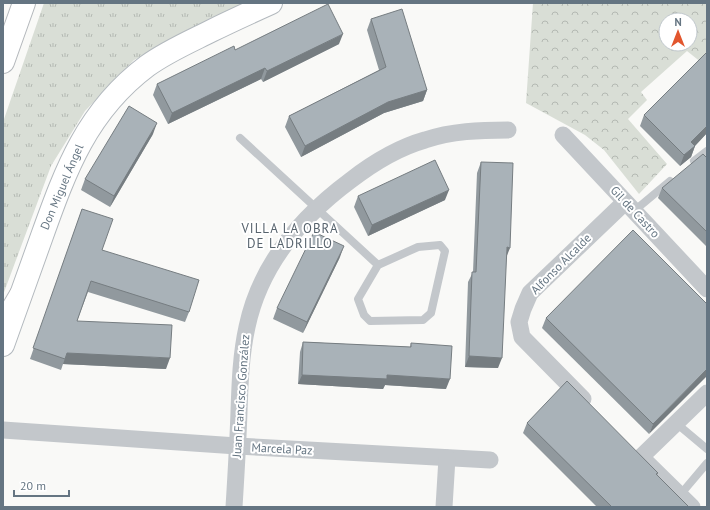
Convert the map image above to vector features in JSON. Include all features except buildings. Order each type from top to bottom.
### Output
[{"type":"main road","points":[[3,62],[24,3]]},
{"type":"main road","name":"Don Miguel Ángel","points":[[3,345],[57,194],[74,154],[90,126],[111,99],[136,76],[161,57],[196,38],[271,3]]},
{"type":"main road","points":[[3,325],[20,296]]},
{"type":"street","name":"Juan Francisco González","points":[[234,507],[242,349],[247,325],[263,279],[286,241],[316,208],[338,189],[388,155],[424,140],[449,134],[481,130],[508,130]]},
{"type":"street","name":"Gil de Castro","points":[[564,135],[707,288]]},
{"type":"street","name":"Alfonso Alcalde","points":[[592,408],[522,337],[519,322],[523,308],[530,294],[629,206]]},
{"type":"street","points":[[692,507],[636,452],[676,423],[707,393]]},
{"type":"street","name":"Marcela Paz","points":[[3,430],[237,446],[490,460]]},
{"type":"street","points":[[444,507],[447,458]]},
{"type":"lane","points":[[240,138],[378,265]]},
{"type":"lane","points":[[689,166],[707,151]]},
{"type":"lane","points":[[629,206],[676,176]]},
{"type":"lane","points":[[440,245],[445,250],[431,313],[423,320],[370,321],[364,315],[358,299],[378,265],[418,246],[440,245]]},
{"type":"lane","points":[[676,423],[707,449]]},
{"type":"lane","points":[[680,495],[707,463]]},
{"type":"green space","points":[[44,3],[246,3],[134,60],[85,111],[51,166],[3,295],[3,122]]},
{"type":"green space","points":[[533,3],[707,3],[707,67],[688,52],[698,52],[698,12],[658,12],[658,52],[686,52],[641,92],[647,100],[628,119],[667,164],[639,194],[604,150],[585,135],[526,103]]},
{"type":"district","name":"VILLA LA OBRA DE LADRILLO","points":[[290,236]]}]
